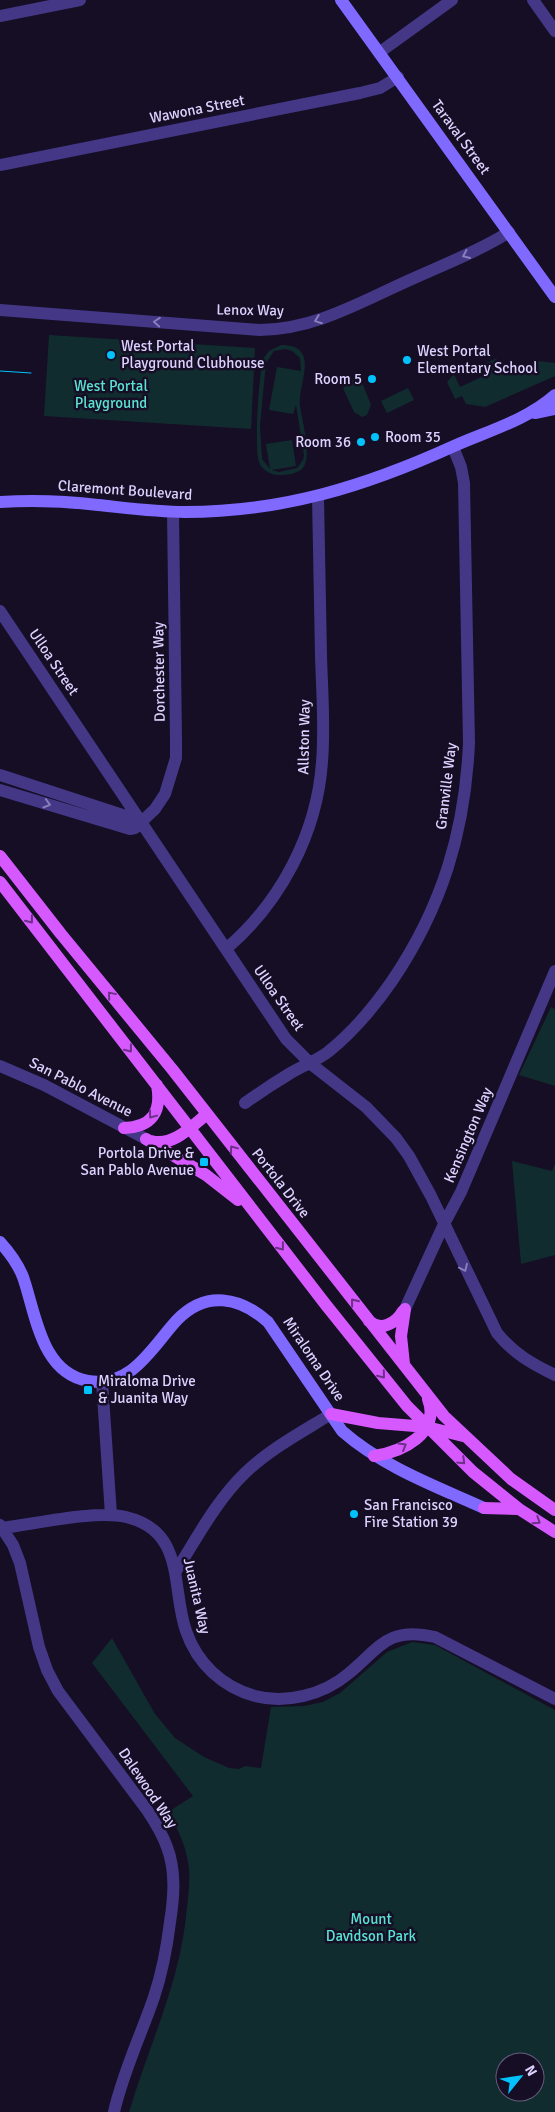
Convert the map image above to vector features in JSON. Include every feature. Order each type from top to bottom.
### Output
[{"type":"main road","name":"Portola Drive","points":[[0,856],[207,1114],[427,1396],[463,1436],[511,1479],[555,1510]]},
{"type":"main road","points":[[0,882],[261,1221],[407,1406],[473,1472],[519,1509],[555,1532]]},
{"type":"main road","points":[[124,1128],[141,1125],[152,1117],[157,1110],[159,1102],[157,1085]]},
{"type":"main road","points":[[146,1140],[168,1141],[190,1128],[207,1114]]},
{"type":"main road","points":[[146,1140],[226,1189],[261,1221]]},
{"type":"main road","points":[[367,1319],[372,1324],[386,1326],[399,1319],[405,1309]]},
{"type":"main road","points":[[404,1367],[401,1336],[405,1309]]},
{"type":"main road","points":[[374,1456],[390,1454],[414,1440],[428,1427],[432,1409],[427,1396]]},
{"type":"main road","points":[[332,1414],[378,1423],[428,1427],[463,1436]]},
{"type":"main road","points":[[484,1508],[519,1509]]},
{"type":"street","points":[[0,16],[80,0]]},
{"type":"street","name":"Taraval Street","points":[[341,0],[554,295]]},
{"type":"street","points":[[380,52],[452,0]]},
{"type":"street","points":[[533,0],[555,31]]},
{"type":"street","name":"Wawona Street","points":[[0,165],[360,93],[380,88],[398,77]]},
{"type":"street","name":"Lenox Way","points":[[0,310],[260,330],[296,327],[329,316],[483,247],[509,232]]},
{"type":"street","name":"Claremont Boulevard","points":[[530,414],[555,395]]},
{"type":"street","name":"Claremont Boulevard","points":[[0,502],[71,502],[173,512],[246,508],[318,497],[382,477],[530,414],[555,409]]},
{"type":"street","name":"Granville Way","points":[[245,1103],[289,1074],[311,1064],[328,1052],[374,1006],[401,967],[426,923],[446,875],[460,825],[467,772],[468,713],[464,483],[461,467],[453,447]]},
{"type":"street","name":"Allston Way","points":[[226,949],[255,922],[290,870],[308,828],[319,785],[323,739],[318,497]]},
{"type":"street","name":"Dorchester Way","points":[[0,790],[125,829],[134,829],[158,805],[165,794],[176,758],[173,512]]},
{"type":"street","name":"Ulloa Street","points":[[0,611],[286,1039],[311,1064],[366,1107],[396,1138],[419,1175],[497,1333],[509,1348],[524,1359],[555,1375]]},
{"type":"street","points":[[0,775],[141,820]]},
{"type":"street","name":"Kensington Way","points":[[405,1309],[444,1224],[461,1192],[555,971]]},
{"type":"street","name":"San Pablo Avenue","points":[[0,1066],[30,1079],[146,1140]]},
{"type":"street","name":"Miraloma Drive","points":[[0,1242],[22,1275],[42,1341],[59,1366],[73,1376],[87,1381],[102,1382],[131,1372],[143,1361],[177,1320],[188,1311],[200,1304],[214,1300],[228,1300],[249,1307],[268,1322],[342,1431],[374,1456]]},
{"type":"street","points":[[1,1526],[112,1515],[102,1382]]},
{"type":"street","points":[[176,1571],[217,1506],[245,1473],[280,1446],[332,1414]]},
{"type":"street","points":[[374,1456],[411,1476],[484,1508]]},
{"type":"street","name":"Juanita Way","points":[[112,1515],[140,1522],[153,1530],[165,1542],[176,1571],[181,1610],[186,1631],[194,1650],[206,1666],[220,1679],[237,1689],[255,1696],[276,1699],[294,1698],[313,1693],[331,1686],[348,1674],[380,1644],[406,1634],[420,1634],[442,1641],[555,1699]]},
{"type":"street","name":"Dalewood Way","points":[[1,1526],[13,1545],[20,1563],[34,1626],[47,1670],[58,1690],[159,1828],[167,1847],[172,1868],[172,1913],[162,1967],[154,1995],[122,2082],[114,2112]]},
{"type":"green space","name":"West Portal Playground","points":[[49,335],[255,348],[251,429],[44,416]]},
{"type":"green space","points":[[281,345],[293,347],[301,352],[304,359],[305,368],[300,406],[307,457],[302,469],[288,474],[274,475],[262,468],[259,462],[257,427],[260,379],[263,359],[269,351]],"holes":[[[285,349],[292,351],[300,358],[301,371],[277,367],[269,410],[293,414],[296,405],[304,455],[297,468],[279,472],[272,470],[296,466],[292,440],[266,444],[270,469],[262,459],[260,425],[266,363],[274,351]]]},
{"type":"green space","points":[[495,359],[502,361],[505,367],[520,371],[539,361],[555,363],[555,376],[485,407],[466,404],[462,396],[455,399],[447,382],[454,374],[460,387],[490,373],[486,363]]},
{"type":"green space","points":[[360,377],[371,405],[367,415],[362,417],[354,412],[343,388],[354,379]]},
{"type":"green space","points":[[408,388],[414,400],[387,413],[381,401]]},
{"type":"green space","points":[[551,1007],[555,1009],[555,1086],[519,1075]]},
{"type":"green space","points":[[512,1161],[552,1171],[555,1164],[555,1255],[521,1264]]},
{"type":"green space","name":"Mount Davidson Park","points":[[112,1638],[155,1714],[175,1738],[204,1757],[229,1768],[239,1769],[245,1766],[261,1768],[271,1707],[304,1706],[323,1702],[340,1693],[387,1652],[412,1642],[435,1645],[555,1710],[555,2112],[129,2112],[172,1986],[184,1934],[189,1888],[188,1863],[182,1839],[168,1812],[193,1796],[92,1663]]},
{"type":"tram line","points":[[0,371],[31,373]]},
{"type":"place","name":"West Portal Playground Clubhouse","points":[[111,355]]},
{"type":"place","name":"West Portal Elementary School","points":[[407,360]]},
{"type":"place","name":"Room 5","points":[[372,379]]},
{"type":"place","name":"Room 35","points":[[375,437]]},
{"type":"place","name":"Room 36","points":[[361,442]]},
{"type":"place","name":"Portola Drive & San Pablo Avenue","points":[[204,1162]]},
{"type":"place","name":"Miraloma Drive & Juanita Way","points":[[88,1390]]},
{"type":"place","name":"San Francisco Fire Station 39","points":[[354,1514]]}]
